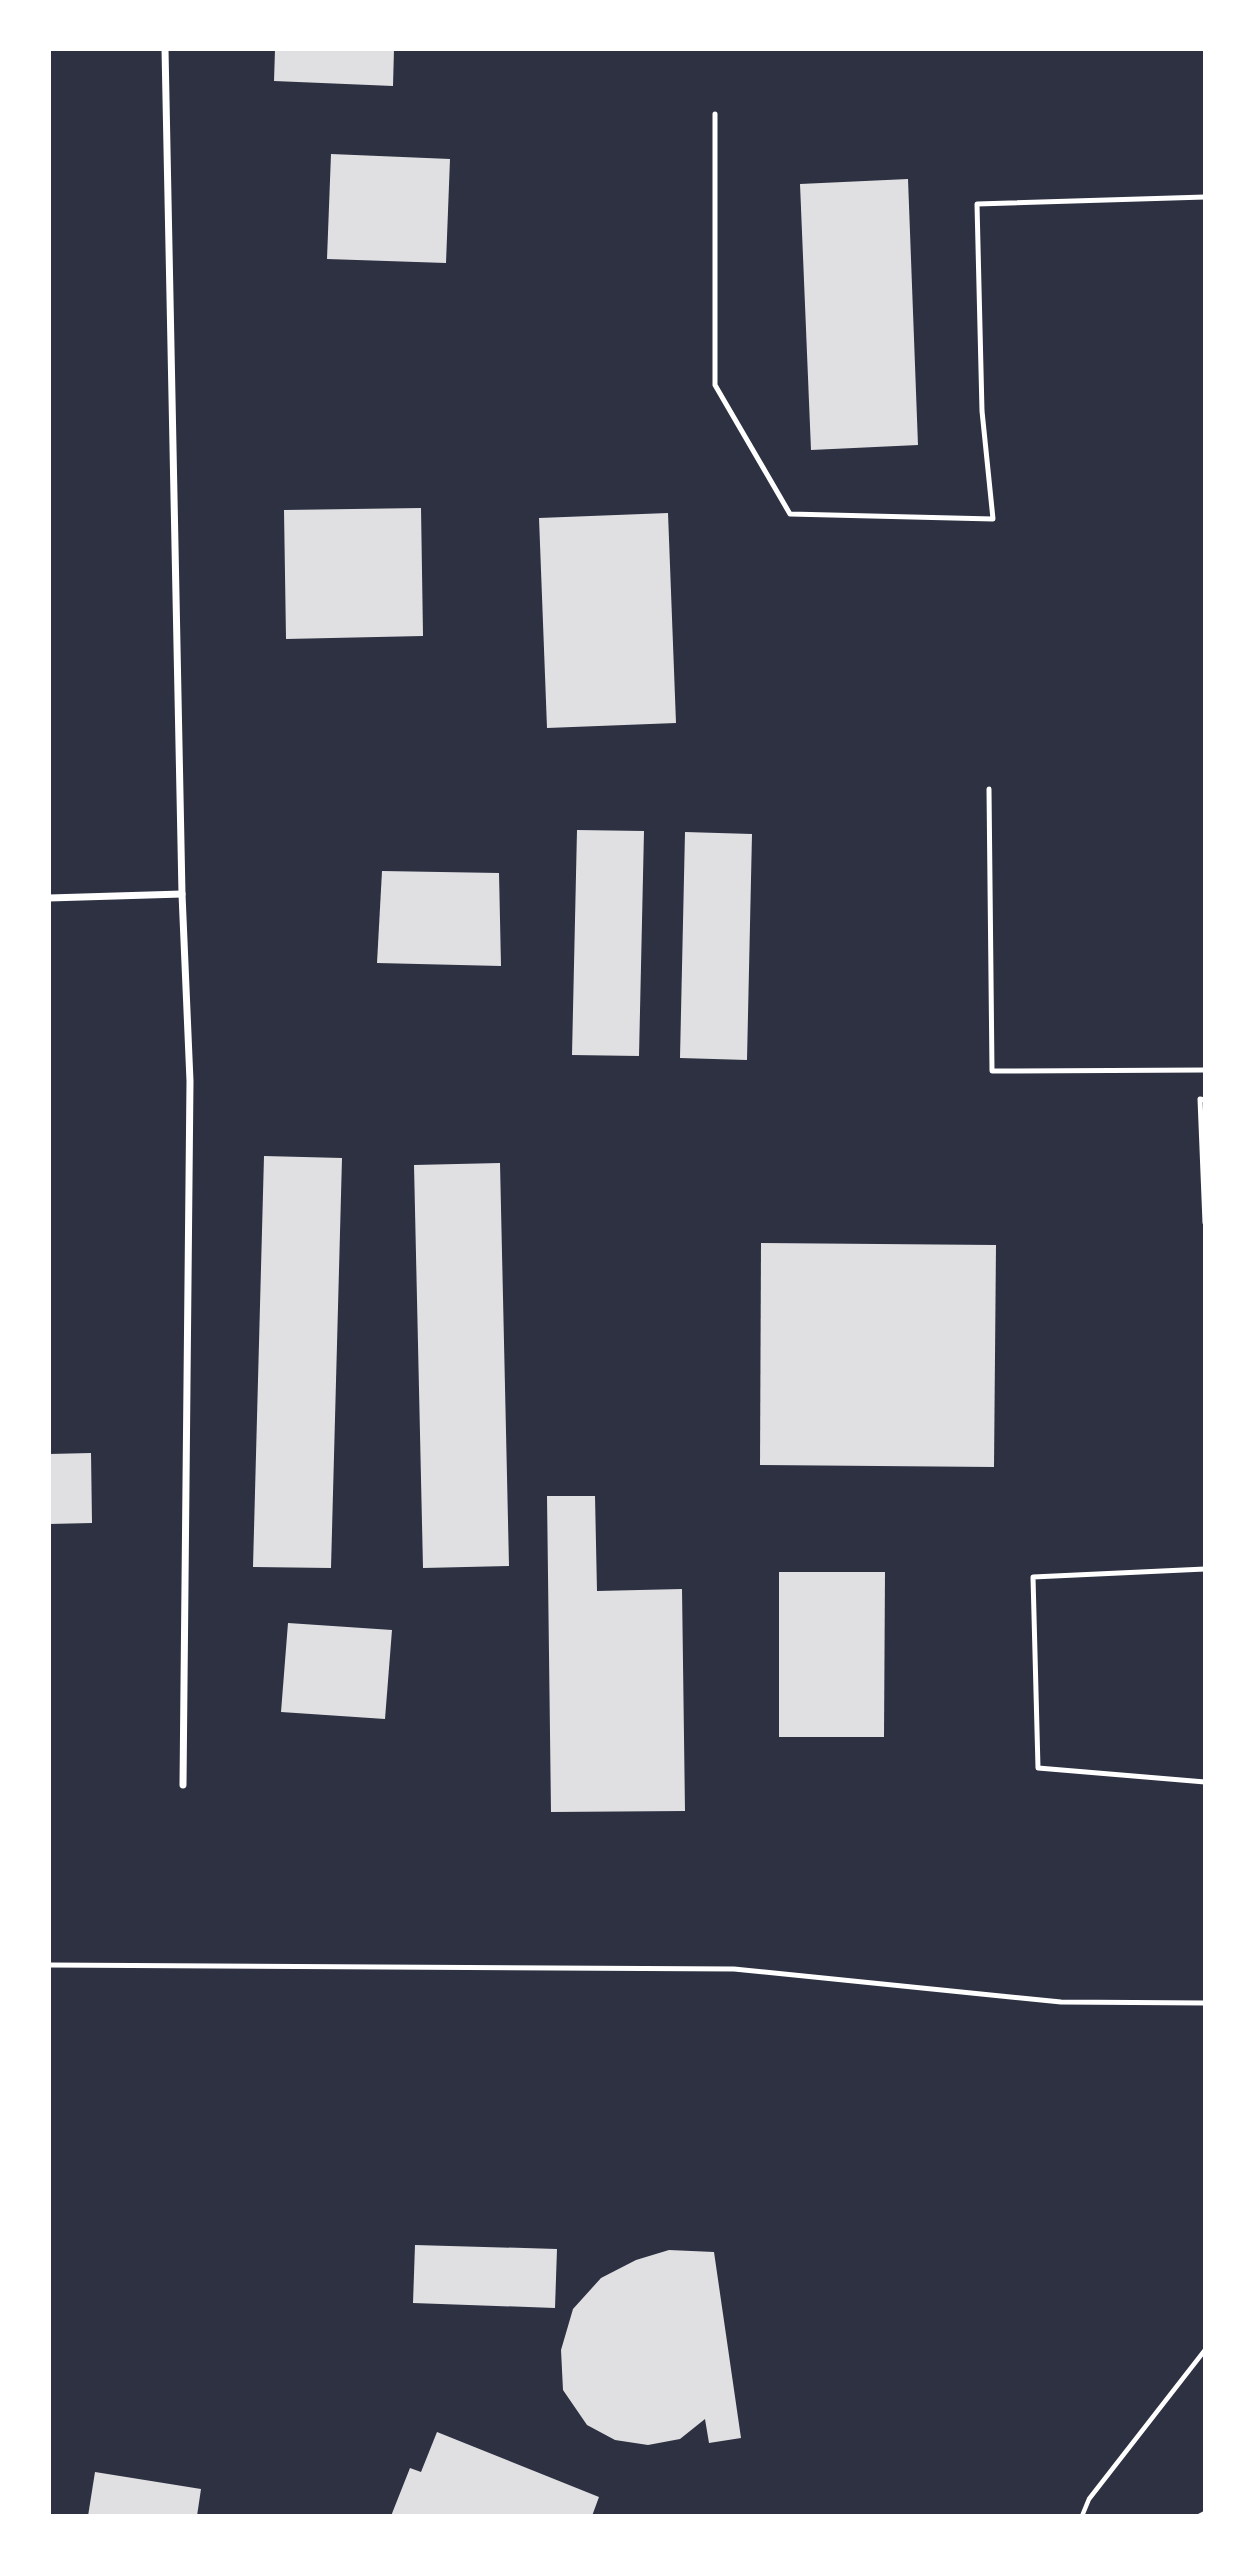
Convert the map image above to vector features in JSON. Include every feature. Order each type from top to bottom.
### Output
[{"type":"street","points":[[165,49],[182,894],[190,1081],[183,1785]]},
{"type":"street","points":[[49,898],[182,894]]},
{"type":"lane","points":[[715,114],[715,385],[790,514],[993,519],[982,411],[977,204],[1205,197]]},
{"type":"lane","points":[[989,789],[992,1071],[1205,1070]]},
{"type":"lane","points":[[1205,1100],[1199,1099],[1205,1223]]},
{"type":"lane","points":[[1205,1569],[1033,1577],[1038,1769],[1205,1783]]},
{"type":"lane","points":[[49,1965],[734,1969],[1061,2002],[1205,2003]]},
{"type":"path","points":[[1083,2516],[1090,2499],[1205,2350]]},
{"type":"path","points":[[1199,2516],[1205,2513]]},
{"type":"building","points":[[275,49],[394,49],[393,86],[274,81]]},
{"type":"building","points":[[331,154],[450,159],[446,263],[327,259]]},
{"type":"building","points":[[908,179],[918,445],[811,450],[800,184]]},
{"type":"building","points":[[421,508],[423,636],[286,639],[284,510]]},
{"type":"building","points":[[668,513],[676,723],[547,728],[539,518]]},
{"type":"building","points":[[577,830],[644,831],[639,1056],[572,1055]]},
{"type":"building","points":[[685,832],[752,834],[747,1060],[680,1058]]},
{"type":"building","points":[[382,871],[499,873],[501,966],[377,963]]},
{"type":"building","points":[[264,1156],[342,1158],[331,1568],[253,1567]]},
{"type":"building","points":[[500,1163],[509,1566],[423,1568],[414,1165]]},
{"type":"building","points":[[761,1243],[996,1245],[994,1467],[760,1465]]},
{"type":"building","points":[[91,1453],[92,1523],[49,1524],[49,1454]]},
{"type":"building","points":[[547,1496],[595,1496],[597,1591],[682,1589],[685,1811],[551,1812]]},
{"type":"building","points":[[779,1572],[885,1572],[884,1737],[779,1737]]},
{"type":"building","points":[[288,1623],[392,1630],[385,1719],[281,1712]]},
{"type":"building","points":[[415,2245],[557,2249],[555,2308],[413,2303]]},
{"type":"building","points":[[669,2250],[714,2252],[741,2438],[709,2443],[705,2419],[680,2439],[648,2445],[615,2440],[587,2425],[563,2390],[561,2350],[573,2309],[601,2278],[636,2260]]},
{"type":"building","points":[[437,2432],[599,2497],[592,2516],[391,2516],[410,2468],[421,2472]]},
{"type":"building","points":[[95,2472],[201,2489],[197,2516],[88,2516]]}]
